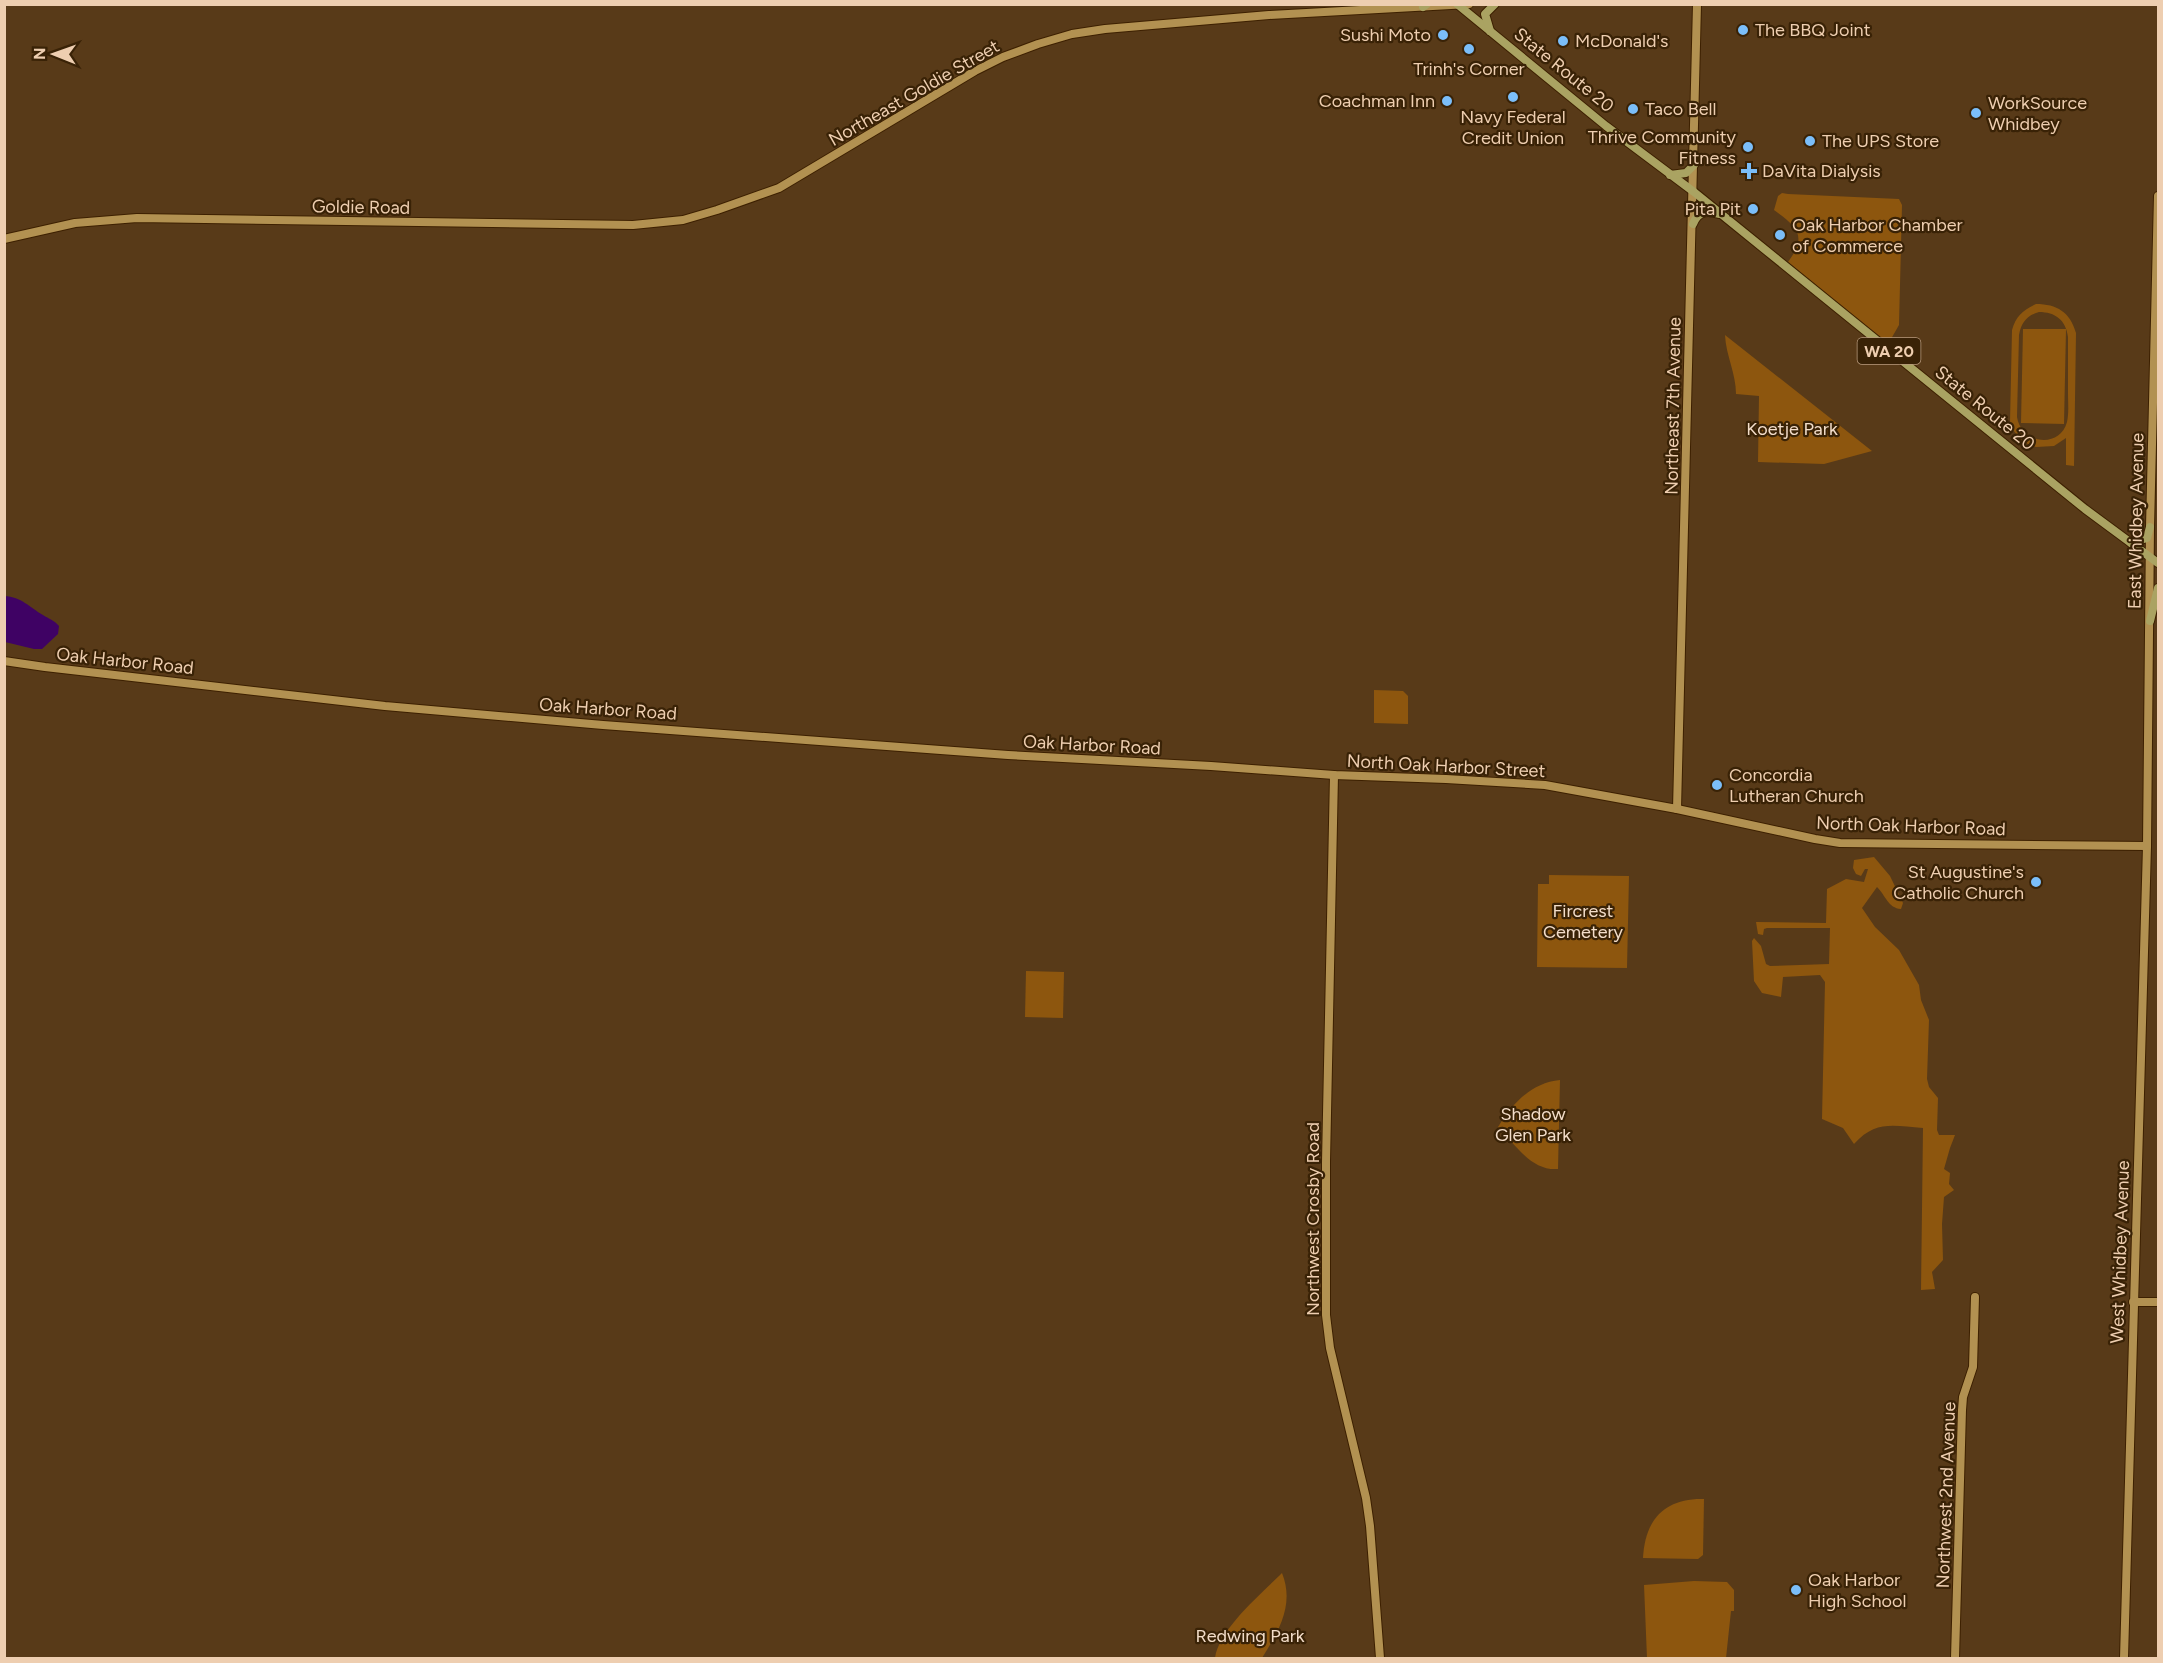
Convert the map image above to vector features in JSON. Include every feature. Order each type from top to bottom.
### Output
[{"type":"main road","points":[[1490,32],[1485,14],[1495,4]]},
{"type":"main road","name":"State Route 20","points":[[1457,5],[1694,192],[1964,413],[2085,509],[2155,560]]},
{"type":"main road","points":[[1670,175],[1686,172],[1694,165]]},
{"type":"main road","points":[[1693,224],[1695,218],[1702,213],[1721,215]]},
{"type":"main road","points":[[2131,543],[2146,538],[2150,527]]},
{"type":"main road","points":[[2150,621],[2158,588]]},
{"type":"street","name":"Northeast Goldie Street","points":[[717,210],[779,188],[975,71],[1003,57],[1072,34],[1105,29],[1269,15],[1469,4]]},
{"type":"street","name":"Northeast 7th Avenue","points":[[1677,809],[1697,4]]},
{"type":"street","name":"East Whidbey Avenue","points":[[2147,846],[2150,621],[2155,560],[2150,527],[2158,196]]},
{"type":"street","name":"Goldie Road","points":[[4,239],[67,224],[137,218],[633,225],[682,219],[717,210]]},
{"type":"street","name":"Oak Harbor Road","points":[[4,661],[45,668],[391,707],[996,754],[1211,766]]},
{"type":"street","name":"North Oak Harbor Street","points":[[1211,766],[1335,775],[1545,785],[1677,809]]},
{"type":"street","name":"Northwest Crosby Road","points":[[1335,775],[1326,1162],[1326,1314],[1330,1348],[1366,1498],[1380,1659]]},
{"type":"street","name":"North Oak Harbor Road","points":[[1677,809],[1815,840],[1840,843],[2147,846]]},
{"type":"street","name":"West Whidbey Avenue","points":[[2124,1659],[2147,846]]},
{"type":"street","name":"Northwest 2nd Avenue","points":[[1955,1659],[1962,1410],[1963,1397],[1973,1367],[1975,1298]]},
{"type":"street","points":[[2133,1302],[2158,1302]]},
{"type":"green space","points":[[1782,193],[1899,199],[1902,205],[1899,325],[1891,339],[1883,341],[1788,262],[1794,253],[1798,238],[1794,227],[1774,210],[1778,196]]},
{"type":"green space","points":[[2036,304],[2044,304],[2062,311],[2070,320],[2076,333],[2074,466],[2066,465],[2066,438],[2054,446],[2036,447],[2023,442],[2013,430],[2010,422],[2012,330],[2018,317]],"holes":[[[2039,312],[2059,318],[2065,326],[2068,337],[2067,422],[2063,431],[2057,436],[2041,440],[2026,433],[2017,417],[2019,335],[2028,317]]]},
{"type":"green space","points":[[2023,329],[2066,329],[2064,424],[2021,423]]},
{"type":"green space","name":"Koetje Park","points":[[1725,335],[1872,451],[1824,464],[1758,462],[1759,396],[1736,394]]},
{"type":"green space","points":[[1374,690],[1403,691],[1408,696],[1408,724],[1374,723]]},
{"type":"green space","points":[[1874,857],[1890,876],[1903,903],[1901,909],[1893,906],[1877,887],[1862,908],[1875,927],[1899,950],[1919,985],[1921,1000],[1929,1020],[1927,1079],[1929,1087],[1938,1098],[1937,1130],[1939,1135],[1955,1135],[1944,1169],[1950,1173],[1949,1184],[1954,1190],[1944,1197],[1943,1260],[1932,1272],[1935,1289],[1921,1290],[1923,1128],[1886,1126],[1870,1131],[1854,1144],[1843,1128],[1822,1119],[1825,982],[1820,975],[1783,977],[1781,997],[1762,993],[1754,981],[1752,941],[1754,938],[1761,946],[1766,964],[1770,966],[1829,964],[1830,928],[1767,928],[1764,929],[1763,935],[1758,934],[1756,922],[1826,923],[1827,889],[1846,879],[1864,882],[1868,869],[1865,869],[1861,876],[1856,874],[1853,868],[1854,860]]},
{"type":"green space","name":"Fircrest Cemetery","points":[[1549,875],[1629,876],[1627,968],[1537,967],[1538,884],[1549,884]]},
{"type":"green space","points":[[1026,971],[1064,972],[1063,1018],[1025,1017]]},
{"type":"green space","name":"Shadow Glen Park","points":[[1560,1080],[1558,1169],[1540,1166],[1532,1161],[1498,1127],[1524,1096],[1540,1085]]},
{"type":"green space","points":[[1704,1499],[1703,1555],[1698,1559],[1643,1558],[1648,1532],[1660,1514],[1678,1502]]},
{"type":"green space","name":"Redwing Park","points":[[1282,1573],[1286,1585],[1286,1607],[1279,1628],[1262,1658],[1215,1658],[1224,1635],[1232,1624]]},
{"type":"green space","points":[[1694,1581],[1727,1582],[1734,1590],[1734,1611],[1731,1611],[1726,1658],[1647,1658],[1644,1585]]},
{"type":"shaded area","points":[[4,596],[21,600],[53,621],[59,626],[58,634],[42,649],[5,642]]},
{"type":"place","name":"The BBQ Joint","points":[[1743,30]]},
{"type":"place","name":"Sushi Moto","points":[[1443,35]]},
{"type":"place","name":"McDonald's","points":[[1563,41]]},
{"type":"place","name":"Trinh's Corner","points":[[1469,49]]},
{"type":"place","name":"Navy Federal Credit Union","points":[[1513,97]]},
{"type":"place","name":"Coachman Inn","points":[[1447,101]]},
{"type":"place","name":"Taco Bell","points":[[1633,109]]},
{"type":"place","name":"WorkSource Whidbey","points":[[1976,113]]},
{"type":"place","name":"The UPS Store","points":[[1810,141]]},
{"type":"place","name":"Thrive Community Fitness","points":[[1748,147]]},
{"type":"place","name":"DaVita Dialysis","points":[[1749,171]]},
{"type":"place","name":"Pita Pit","points":[[1753,209]]},
{"type":"place","name":"Oak Harbor Chamber of Commerce","points":[[1780,235]]},
{"type":"place","name":"Concordia Lutheran Church","points":[[1717,785]]},
{"type":"place","name":"St Augustine's Catholic Church","points":[[2036,882]]},
{"type":"place","name":"Oak Harbor High School","points":[[1796,1590]]}]
